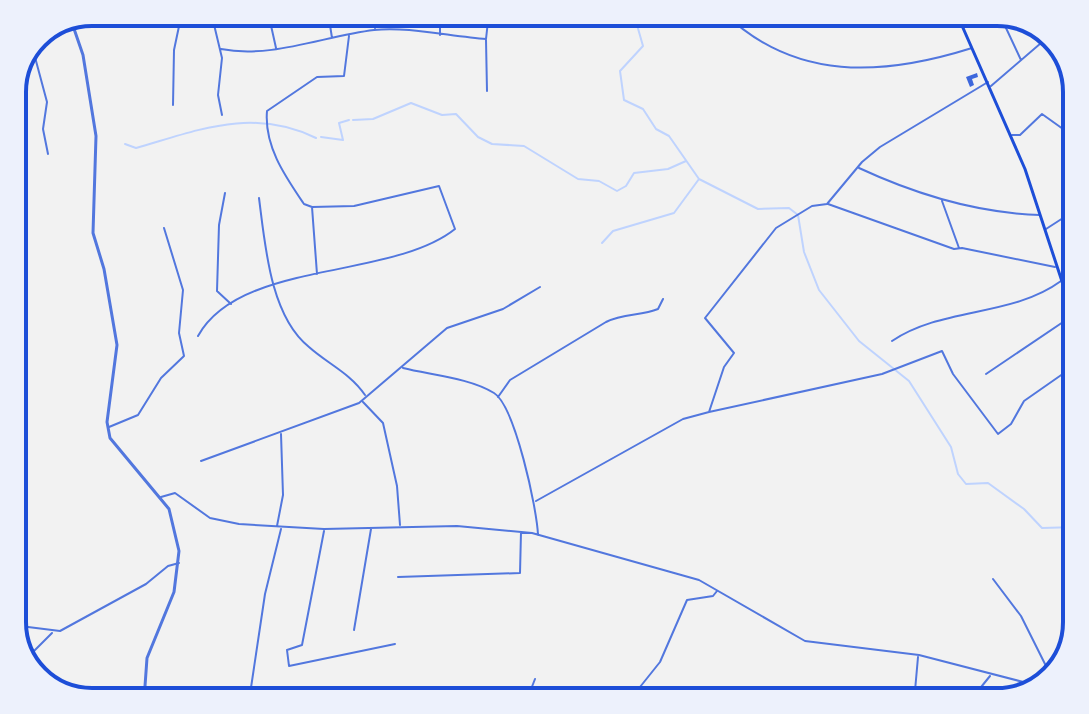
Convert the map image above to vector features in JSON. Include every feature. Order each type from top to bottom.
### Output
[{"type":"main road","points":[[963,26],[1012,135],[1063,283]]},
{"type":"street","points":[[173,105],[174,50],[179,26]]},
{"type":"street","points":[[215,26],[221,49],[218,95],[222,115]]},
{"type":"street","points":[[271,26],[276,48]]},
{"type":"street","points":[[330,26],[332,38]]},
{"type":"street","points":[[440,26],[440,35]]},
{"type":"street","points":[[487,26],[487,91]]},
{"type":"street","points":[[739,26],[750,35],[825,67],[890,66],[939,58],[973,47]]},
{"type":"street","points":[[1006,27],[1022,61]]},
{"type":"street","points":[[74,29],[83,55],[96,136],[93,233],[104,269],[117,345],[108,428],[115,447],[161,497],[175,525],[179,563],[174,592],[147,658],[146,688]]},
{"type":"street","points":[[221,49],[238,52],[276,48],[375,29],[486,39]]},
{"type":"street","points":[[198,336],[207,322],[241,296],[413,250],[455,229],[439,186],[354,206],[312,207],[304,204],[276,158],[267,131],[267,111],[317,77],[344,76],[349,35]]},
{"type":"street","points":[[827,204],[858,168],[887,143],[989,84],[1041,43]]},
{"type":"street","points":[[35,58],[47,102],[43,129],[48,154]]},
{"type":"street","points":[[1012,135],[1020,135],[1042,114],[1063,129]]},
{"type":"street","points":[[858,168],[899,187],[942,200],[1040,215]]},
{"type":"street","points":[[225,193],[219,225],[217,291],[231,304]]},
{"type":"street","points":[[259,198],[273,287],[305,345],[348,375],[365,396]]},
{"type":"street","points":[[942,200],[959,248]]},
{"type":"street","points":[[709,412],[724,367],[734,353],[705,318],[749,267],[776,228],[812,206],[827,204],[926,241],[1058,266]]},
{"type":"street","points":[[312,207],[317,274]]},
{"type":"street","points":[[1045,229],[1063,218]]},
{"type":"street","points":[[108,428],[138,415],[161,378],[184,356],[179,333],[183,290],[164,228]]},
{"type":"street","points":[[892,341],[915,329],[1032,300],[1062,280]]},
{"type":"street","points":[[201,461],[362,401],[452,325],[503,309],[540,287]]},
{"type":"street","points":[[498,397],[510,380],[606,322],[621,315],[658,309],[663,299]]},
{"type":"street","points":[[986,374],[1063,323]]},
{"type":"street","points":[[536,501],[683,419],[882,374],[942,351],[953,374],[998,434],[1011,424],[1024,401],[1063,374]]},
{"type":"street","points":[[403,368],[484,388],[498,397],[536,501],[538,536]]},
{"type":"street","points":[[362,401],[383,423],[397,486],[400,526]]},
{"type":"street","points":[[277,527],[283,495],[280,432]]},
{"type":"street","points":[[161,497],[175,493],[210,518],[277,527],[400,526],[521,531],[679,574],[718,590],[805,641],[919,655],[1023,682]]},
{"type":"street","points":[[251,688],[265,594],[282,527]]},
{"type":"street","points":[[354,630],[371,528]]},
{"type":"street","points":[[324,529],[302,645],[287,650],[289,666],[395,644]]},
{"type":"street","points":[[398,577],[520,573],[521,531]]},
{"type":"street","points":[[34,651],[53,632],[146,584],[168,566],[179,563]]},
{"type":"street","points":[[993,579],[1021,616],[1046,666]]},
{"type":"street","points":[[642,688],[660,662],[687,600],[713,596],[718,590]]},
{"type":"street","points":[[26,627],[53,632]]},
{"type":"street","points":[[915,688],[919,655]]},
{"type":"street","points":[[980,688],[990,675]]},
{"type":"street","points":[[531,688],[535,679]]},
{"type":"building","points":[[977,73],[978,77],[972,79],[974,85],[970,87],[966,77]]},
{"type":"waterway","points":[[637,26],[643,46],[620,71],[624,100],[643,109],[656,129],[669,136],[699,179],[758,209],[789,208],[798,215],[804,252],[819,290],[859,341],[909,381],[951,447],[958,474],[966,484],[988,483],[1024,509],[1042,528],[1063,527]]},
{"type":"waterway","points":[[353,120],[373,119],[411,103],[442,115],[456,114],[478,137],[492,144],[524,146],[578,179],[599,181],[617,191],[626,186],[634,173],[668,169],[686,161]]},
{"type":"waterway","points":[[321,137],[343,140],[339,123],[349,120]]},
{"type":"waterway","points":[[125,144],[136,148],[204,129],[248,123],[270,124],[316,138]]},
{"type":"waterway","points":[[602,243],[613,231],[674,213],[699,179]]}]
